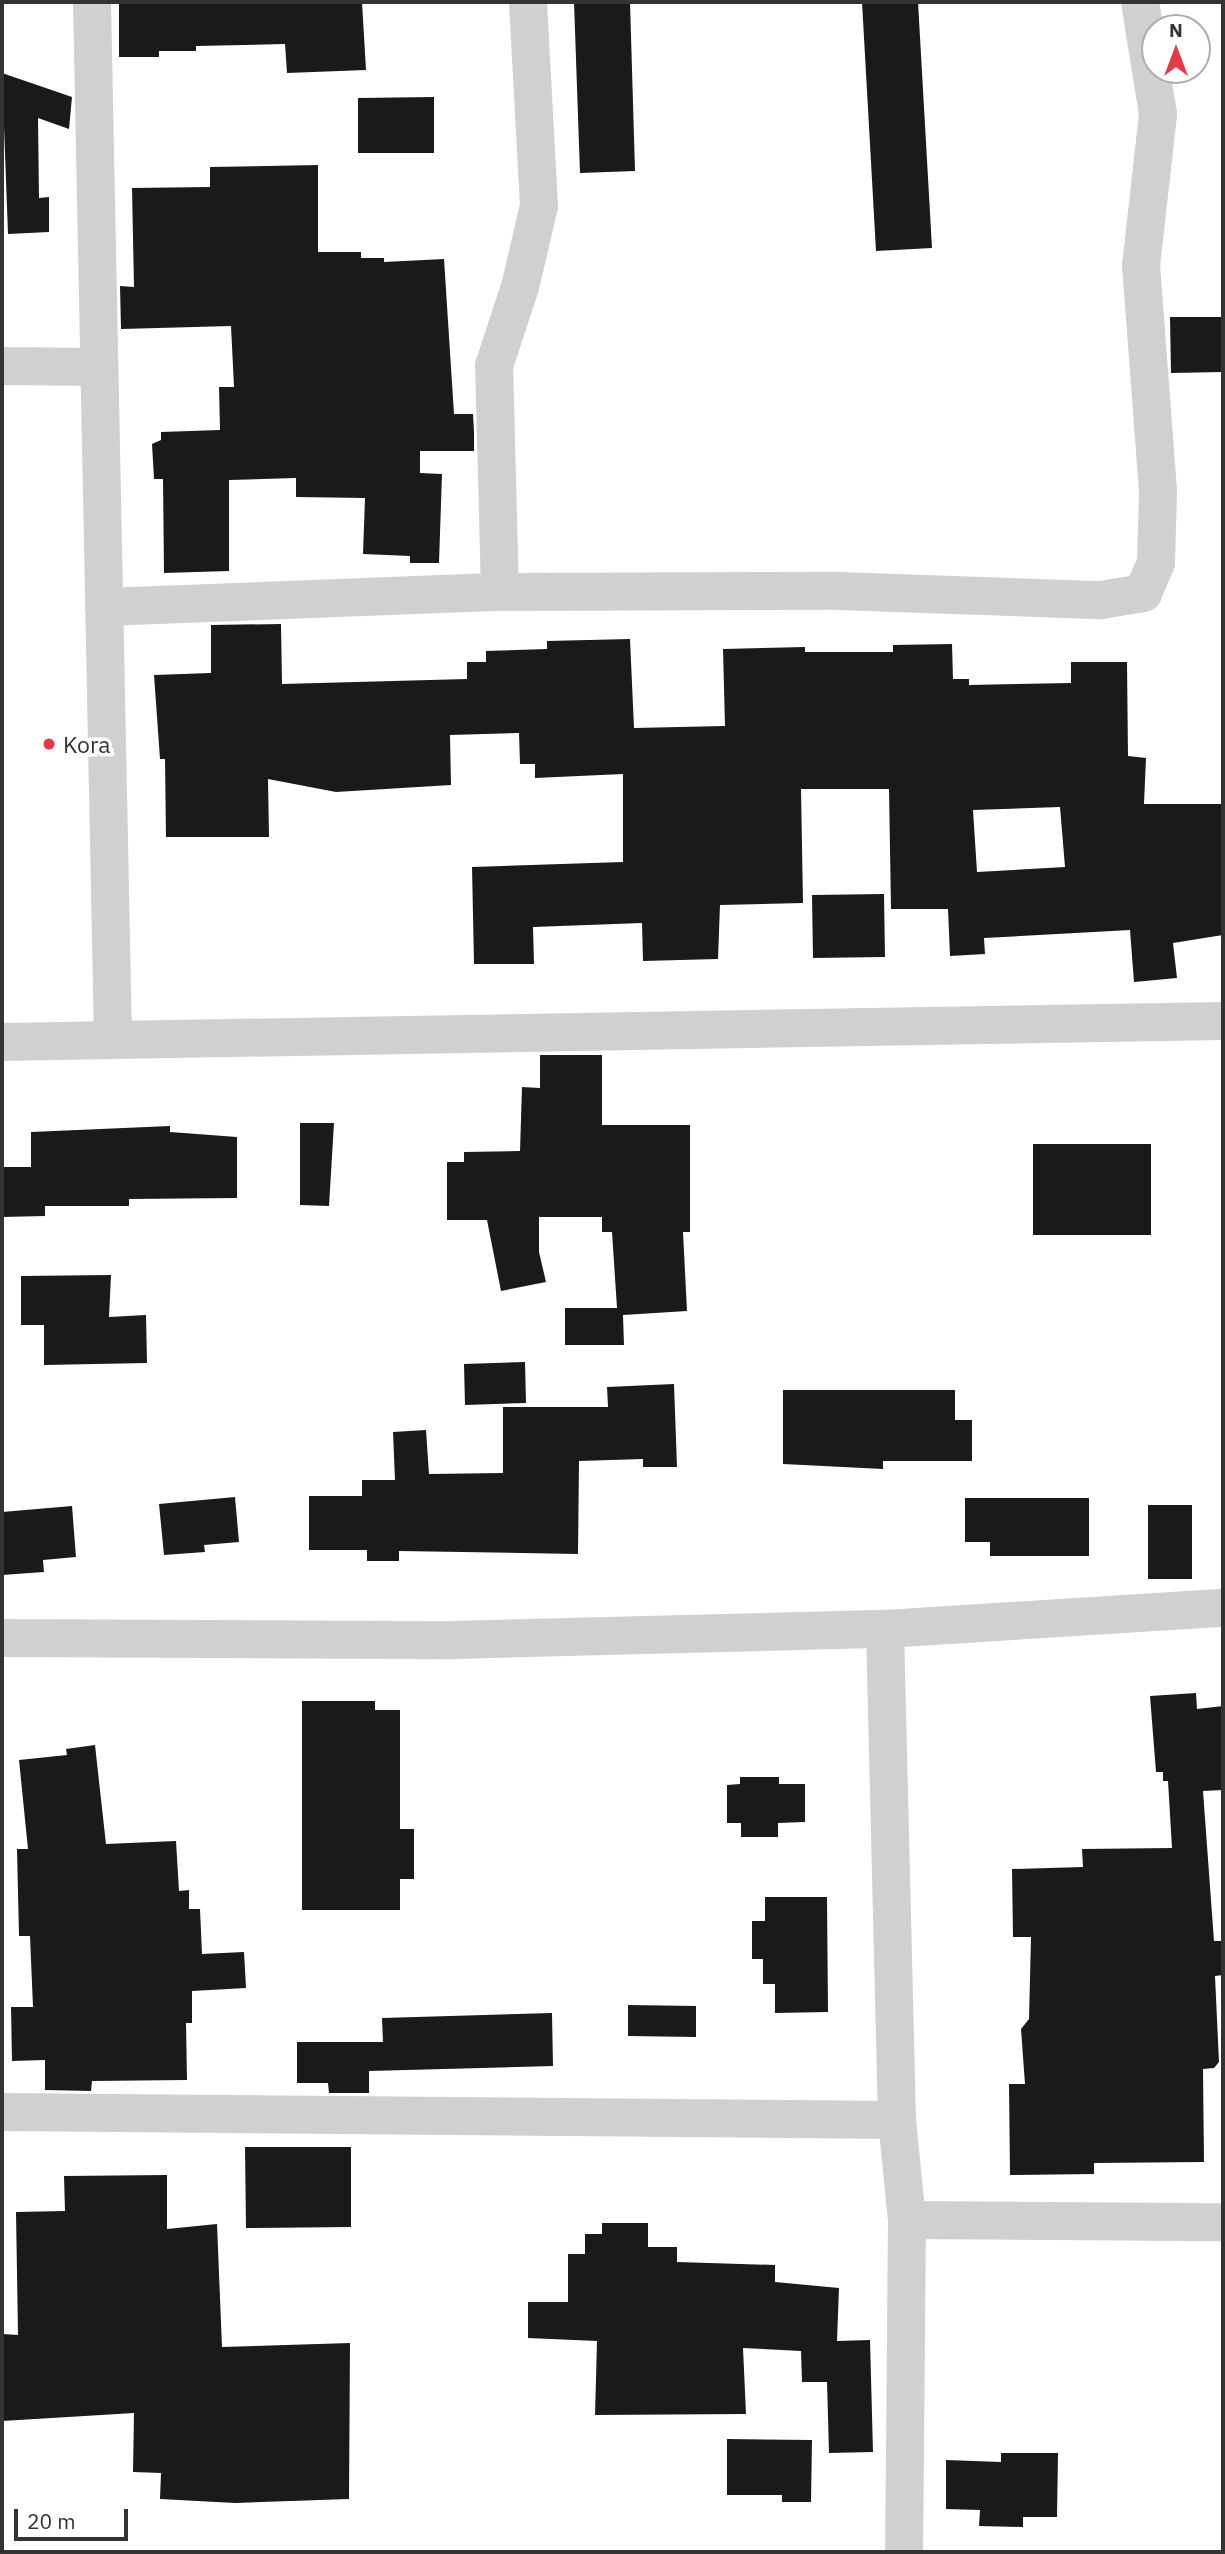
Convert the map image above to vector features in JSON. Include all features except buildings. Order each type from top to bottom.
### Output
[{"type":"street","points":[[92,2],[113,1037]]},
{"type":"street","points":[[500,592],[494,366],[520,288],[538,206],[528,2]]},
{"type":"street","points":[[104,607],[500,592],[838,591],[1101,600],[1143,593],[1156,563],[1157,491],[1141,266],[1158,114],[1140,2]]},
{"type":"street","points":[[2,366],[99,367]]},
{"type":"street","points":[[2,1042],[113,1037],[1223,1021]]},
{"type":"street","points":[[2,1639],[454,1640],[885,1629],[1223,1608]]},
{"type":"street","points":[[885,1629],[897,2120],[907,2220],[904,2552]]},
{"type":"street","points":[[2,2112],[897,2120]]},
{"type":"street","points":[[907,2220],[1223,2222]]},
{"type":"place","name":"Kora","points":[[49,744]]}]
